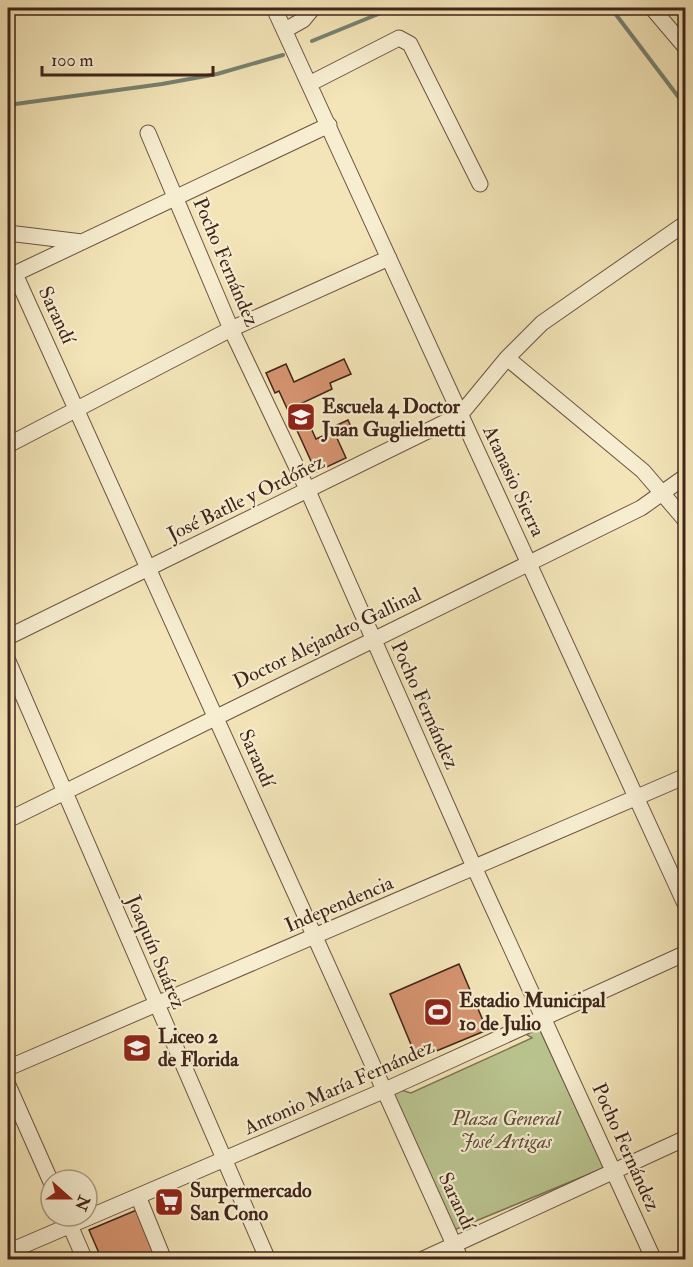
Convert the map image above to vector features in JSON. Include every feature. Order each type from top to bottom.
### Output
[{"type":"street","name":"Atanasio Sierra","points":[[274,8],[686,906]]},
{"type":"street","points":[[285,30],[303,20],[313,8]]},
{"type":"street","points":[[652,8],[686,48]]},
{"type":"street","points":[[309,84],[399,38],[410,44],[480,184]]},
{"type":"street","points":[[11,276],[329,125]]},
{"type":"street","name":"Pocho Fernández","points":[[148,133],[231,330],[308,491],[475,868],[546,1018],[654,1260]]},
{"type":"street","name":"José Batlle y Ordóñez","points":[[8,637],[460,415],[507,358],[559,309],[686,224]]},
{"type":"street","points":[[8,233],[82,242]]},
{"type":"street","points":[[8,445],[78,411],[231,330],[389,258]]},
{"type":"street","name":"Sarandí","points":[[11,276],[78,411],[457,1252]]},
{"type":"street","points":[[507,358],[644,471],[664,492],[686,521]]},
{"type":"street","name":"Doctor Alejandro Gallinal","points":[[8,820],[641,508],[686,476]]},
{"type":"street","name":"Joaquín Suárez","points":[[8,661],[268,1260]]},
{"type":"street","name":"Independencia","points":[[8,1068],[686,776]]},
{"type":"street","name":"Antonio María Fernández","points":[[99,1209],[224,1161],[686,953]]},
{"type":"street","points":[[8,1085],[45,1168]]},
{"type":"street","points":[[421,1260],[457,1252],[686,1138]]},
{"type":"street","points":[[138,1196],[162,1260]]},
{"type":"street","name":"Antonio María Fernández","points":[[8,1252],[53,1228]]},
{"type":"street","points":[[71,1228],[85,1260]]},
{"type":"green space","name":"Plaza General José Artigas","points":[[539,1028],[604,1168],[454,1230],[393,1095],[401,1090],[411,1093],[532,1038],[526,1034]]},
{"type":"building","points":[[344,359],[351,374],[330,383],[332,389],[300,404],[316,439],[336,430],[335,426],[348,420],[352,429],[336,436],[346,458],[316,472],[279,391],[275,393],[266,373],[286,364],[294,382]]},
{"type":"building","name":"Estadio Municipal 10 de Julio","points":[[459,964],[487,1030],[417,1059],[390,994]]},
{"type":"building","points":[[139,1209],[156,1260],[102,1260],[89,1230],[99,1228],[99,1226]]},
{"type":"waterway","points":[[312,41],[393,8]]},
{"type":"waterway","points":[[611,8],[686,107]]},
{"type":"waterway","points":[[8,105],[162,84],[217,74],[283,55]]},
{"type":"place","name":"Escuela 4 Doctor Juan Guglielmetti","points":[[301,417]]},
{"type":"place","name":"Estadio Municipal 10 de Julio","points":[[438,1012]]},
{"type":"place","name":"Liceo 2 de Florida","points":[[137,1048]]},
{"type":"place","name":"Surpermercado San Cono","points":[[169,1202]]}]
